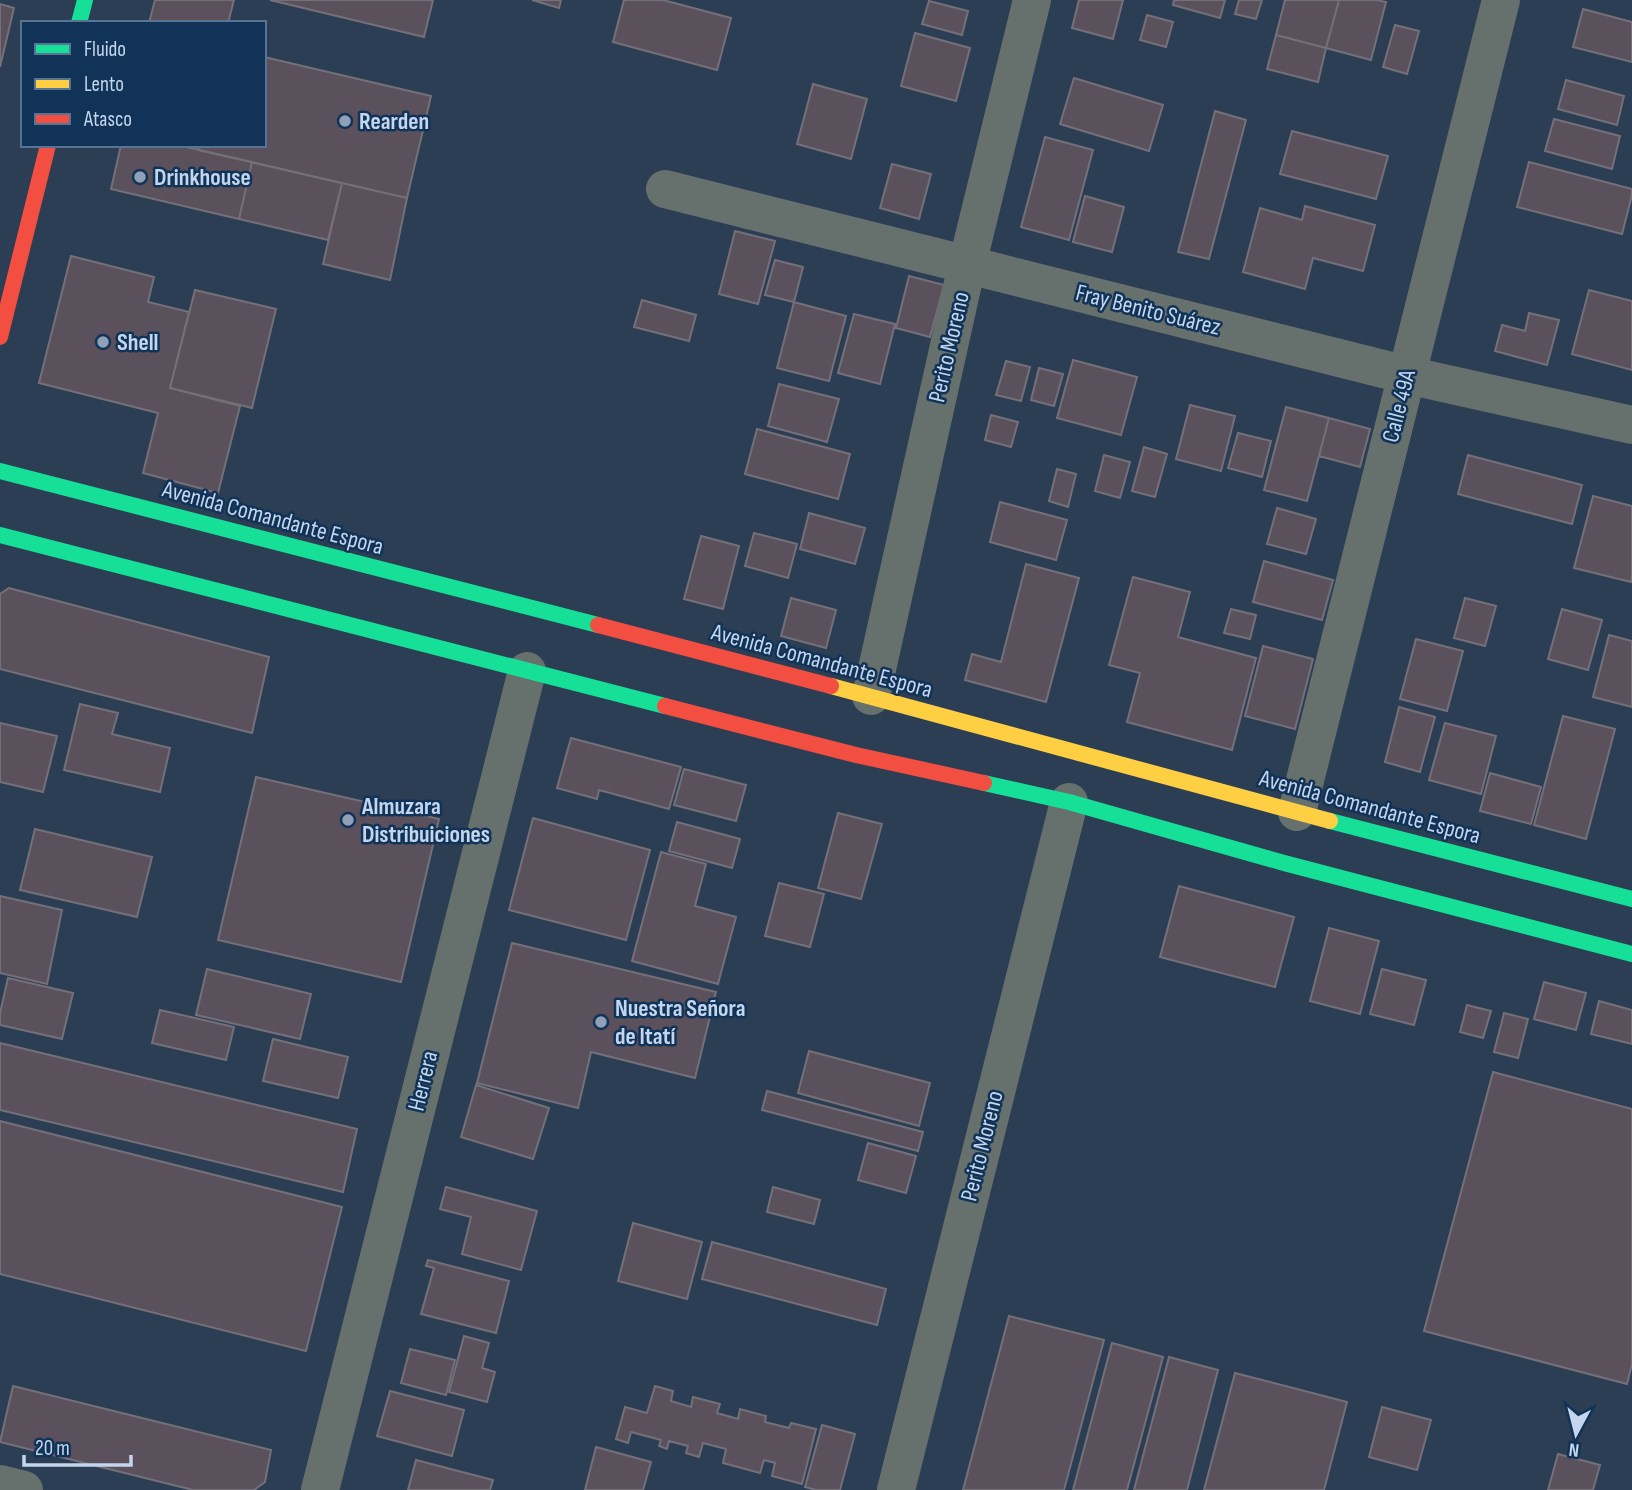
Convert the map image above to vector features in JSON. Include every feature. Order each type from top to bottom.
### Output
[{"type":"main road","points":[[80,21],[85,0]]},
{"type":"main road","points":[[0,337],[48,147]]},
{"type":"main road","name":"Avenida Comandante Espora","points":[[0,471],[871,696],[1297,813],[1632,899]]},
{"type":"main road","points":[[0,535],[856,755],[1069,802],[1284,863],[1632,954]]},
{"type":"street","name":"Perito Moreno","points":[[871,696],[967,265],[1032,0]]},
{"type":"street","name":"Calle 49A","points":[[1297,813],[1502,0]]},
{"type":"street","name":"Fray Benito Suárez","points":[[665,189],[1407,375],[1632,425]]},
{"type":"street","name":"Herrera","points":[[320,1490],[527,671]]},
{"type":"street","name":"Perito Moreno","points":[[896,1490],[1069,802]]},
{"type":"street","points":[[0,1484],[24,1490]]},
{"type":"building","points":[[155,0],[234,0],[229,21],[150,21]]},
{"type":"building","points":[[270,0],[433,0],[424,37]]},
{"type":"building","points":[[532,0],[561,0],[559,8]]},
{"type":"building","points":[[624,0],[663,0],[731,18],[717,70],[613,42]]},
{"type":"building","points":[[1079,0],[1123,0],[1113,39],[1072,28]]},
{"type":"building","points":[[1174,0],[1225,0],[1220,18],[1173,5]]},
{"type":"building","points":[[1239,0],[1262,0],[1256,19],[1235,14]]},
{"type":"building","points":[[1285,0],[1339,0],[1326,48],[1276,35]]},
{"type":"building","points":[[1339,0],[1386,2],[1371,60],[1326,48]]},
{"type":"building","points":[[929,1],[968,11],[962,35],[922,24]]},
{"type":"building","points":[[0,4],[14,8],[0,67]]},
{"type":"building","points":[[1583,9],[1632,22],[1632,62],[1573,47]]},
{"type":"building","points":[[1147,15],[1173,22],[1166,47],[1140,40]]},
{"type":"building","points":[[1395,25],[1419,31],[1407,74],[1383,67]]},
{"type":"building","points":[[915,33],[970,48],[956,101],[901,86]]},
{"type":"building","points":[[1276,35],[1326,48],[1318,82],[1267,69]]},
{"type":"building","name":"Rearden","points":[[266,57],[431,96],[407,198],[198,150],[199,147],[266,147]]},
{"type":"building","points":[[1074,78],[1163,105],[1149,151],[1060,124]]},
{"type":"building","points":[[1566,80],[1624,96],[1617,125],[1558,109]]},
{"type":"building","points":[[813,84],[867,99],[851,159],[797,144]]},
{"type":"building","points":[[1215,111],[1246,120],[1209,259],[1178,252]]},
{"type":"building","points":[[1554,119],[1620,136],[1612,169],[1545,151]]},
{"type":"building","points":[[1292,131],[1388,156],[1376,199],[1280,174]]},
{"type":"building","points":[[1045,137],[1093,150],[1069,240],[1021,227]]},
{"type":"building","points":[[121,147],[187,147],[252,162],[239,219],[111,189]]},
{"type":"building","points":[[252,162],[342,183],[328,240],[239,219]]},
{"type":"building","points":[[1529,162],[1632,189],[1622,234],[1517,207]]},
{"type":"building","points":[[892,164],[931,174],[919,219],[880,208]]},
{"type":"building","points":[[342,183],[407,198],[390,280],[323,264]]},
{"type":"building","points":[[1085,196],[1124,207],[1112,252],[1073,242]]},
{"type":"building","points":[[1305,206],[1375,225],[1363,271],[1313,258],[1305,289],[1243,272],[1260,208],[1302,220]]},
{"type":"building","points":[[735,231],[775,241],[758,304],[719,294]]},
{"type":"building","points":[[71,256],[154,277],[148,302],[189,312],[170,388],[240,406],[218,493],[143,473],[158,413],[39,383]]},
{"type":"building","points":[[775,260],[803,267],[794,302],[765,295]]},
{"type":"building","points":[[909,276],[944,285],[930,337],[896,328]]},
{"type":"building","points":[[195,290],[276,309],[252,408],[170,388]]},
{"type":"building","points":[[1589,290],[1632,301],[1632,370],[1572,354]]},
{"type":"building","points":[[642,300],[696,315],[689,341],[634,327]]},
{"type":"building","points":[[794,302],[846,316],[829,381],[777,368]]},
{"type":"building","points":[[1529,313],[1559,320],[1547,365],[1495,351],[1502,325],[1525,331]]},
{"type":"building","points":[[854,314],[895,324],[880,384],[838,373]]},
{"type":"building","points":[[1073,360],[1137,377],[1121,435],[1057,418]]},
{"type":"building","points":[[1006,361],[1030,367],[1021,401],[996,395]]},
{"type":"building","points":[[1039,368],[1063,374],[1054,406],[1031,400]]},
{"type":"building","points":[[779,384],[839,399],[827,442],[768,426]]},
{"type":"building","points":[[1190,405],[1235,416],[1221,471],[1176,459]]},
{"type":"building","points":[[1286,407],[1329,418],[1307,501],[1264,490]]},
{"type":"building","points":[[991,415],[1018,422],[1011,447],[985,440]]},
{"type":"building","points":[[1329,418],[1370,429],[1360,467],[1319,456]]},
{"type":"building","points":[[757,429],[850,454],[838,499],[745,474]]},
{"type":"building","points":[[1238,433],[1271,441],[1262,477],[1228,468]]},
{"type":"building","points":[[1144,447],[1167,454],[1155,497],[1132,491]]},
{"type":"building","points":[[1104,455],[1130,462],[1120,498],[1095,491]]},
{"type":"building","points":[[1468,455],[1582,485],[1572,524],[1458,494]]},
{"type":"building","points":[[1057,469],[1076,474],[1068,507],[1049,501]]},
{"type":"building","points":[[1593,496],[1632,506],[1631,582],[1574,568]]},
{"type":"building","points":[[1000,502],[1067,520],[1056,560],[990,542]]},
{"type":"building","points":[[1277,508],[1316,519],[1306,554],[1267,544]]},
{"type":"building","points":[[809,513],[865,528],[855,564],[800,549]]},
{"type":"building","points":[[754,533],[797,544],[788,578],[745,566]]},
{"type":"building","points":[[701,536],[739,546],[723,609],[684,599]]},
{"type":"building","points":[[1264,561],[1333,580],[1322,620],[1253,602]]},
{"type":"building","points":[[1026,564],[1079,578],[1046,702],[965,680],[972,654],[1001,662]]},
{"type":"building","points":[[1133,577],[1190,592],[1178,637],[1256,658],[1232,750],[1127,722],[1140,673],[1109,665]]},
{"type":"building","points":[[9,588],[269,657],[252,733],[0,669],[0,594]]},
{"type":"building","points":[[791,598],[836,610],[826,648],[781,636]]},
{"type":"building","points":[[1465,598],[1496,606],[1485,646],[1454,638]]},
{"type":"building","points":[[1231,609],[1256,615],[1250,639],[1224,633]]},
{"type":"building","points":[[1562,609],[1602,620],[1588,670],[1548,659]]},
{"type":"building","points":[[1609,635],[1632,641],[1632,707],[1593,697]]},
{"type":"building","points":[[1416,639],[1463,651],[1447,711],[1400,699]]},
{"type":"building","points":[[1263,646],[1313,659],[1295,729],[1245,716]]},
{"type":"building","points":[[80,704],[118,713],[112,734],[170,748],[160,792],[64,770]]},
{"type":"building","points":[[1399,707],[1435,717],[1420,772],[1385,762]]},
{"type":"building","points":[[1563,716],[1615,729],[1586,839],[1534,825]]},
{"type":"building","points":[[0,723],[57,736],[43,792],[0,782]]},
{"type":"building","points":[[1445,723],[1496,736],[1481,794],[1429,780]]},
{"type":"building","points":[[571,738],[681,767],[669,809],[599,790],[597,799],[557,788]]},
{"type":"building","points":[[684,769],[746,785],[736,821],[674,805]]},
{"type":"building","points":[[1490,773],[1541,787],[1531,824],[1480,811]]},
{"type":"building","points":[[256,777],[439,819],[401,982],[218,940]]},
{"type":"building","points":[[838,813],[882,824],[861,899],[818,888]]},
{"type":"building","points":[[533,818],[650,850],[626,940],[509,910]]},
{"type":"building","points":[[677,822],[740,839],[732,868],[669,851]]},
{"type":"building","points":[[35,829],[152,857],[137,917],[20,890]]},
{"type":"building","points":[[661,852],[706,864],[695,906],[736,917],[718,984],[632,961]]},
{"type":"building","points":[[779,883],[824,894],[810,947],[765,936]]},
{"type":"building","points":[[1179,886],[1294,917],[1275,987],[1160,957]]},
{"type":"building","points":[[0,896],[62,910],[47,984],[0,973]]},
{"type":"building","points":[[1329,928],[1379,941],[1360,1014],[1310,1001]]},
{"type":"building","name":"Nuestra Señora de Itatí","points":[[512,943],[716,992],[695,1078],[591,1052],[578,1108],[477,1083]]},
{"type":"building","points":[[207,969],[311,994],[300,1039],[196,1015]]},
{"type":"building","points":[[1382,969],[1426,980],[1414,1025],[1370,1014]]},
{"type":"building","points":[[8,978],[73,993],[62,1039],[0,1025]]},
{"type":"building","points":[[1544,982],[1586,993],[1576,1030],[1534,1019]]},
{"type":"building","points":[[1599,1001],[1632,1010],[1632,1044],[1591,1034]]},
{"type":"building","points":[[1467,1005],[1491,1011],[1483,1038],[1460,1032]]},
{"type":"building","points":[[160,1010],[234,1027],[226,1060],[152,1043]]},
{"type":"building","points":[[1504,1013],[1528,1019],[1518,1058],[1494,1052]]},
{"type":"building","points":[[273,1039],[348,1057],[338,1098],[263,1081]]},
{"type":"building","points":[[0,1043],[357,1129],[343,1192],[0,1110]]},
{"type":"building","points":[[809,1051],[930,1083],[919,1126],[798,1093]]},
{"type":"building","points":[[1493,1072],[1632,1109],[1632,1364],[1627,1384],[1424,1331]]},
{"type":"building","points":[[476,1085],[549,1108],[533,1159],[461,1137]]},
{"type":"building","points":[[767,1091],[923,1132],[918,1151],[762,1110]]},
{"type":"building","points":[[0,1121],[342,1207],[306,1351],[0,1274]]},
{"type":"building","points":[[868,1143],[916,1156],[906,1193],[858,1180]]},
{"type":"building","points":[[446,1187],[537,1211],[521,1270],[462,1254],[471,1217],[440,1209]]},
{"type":"building","points":[[773,1187],[820,1200],[814,1224],[767,1212]]},
{"type":"building","points":[[633,1223],[702,1242],[687,1299],[618,1281]]},
{"type":"building","points":[[712,1242],[886,1289],[877,1325],[702,1279]]},
{"type":"building","points":[[428,1260],[509,1281],[496,1333],[421,1314],[434,1268],[426,1266]]},
{"type":"building","points":[[1009,1316],[1104,1340],[1064,1490],[963,1490]]},
{"type":"building","points":[[464,1336],[489,1343],[482,1368],[495,1372],[487,1402],[449,1392]]},
{"type":"building","points":[[1112,1343],[1163,1357],[1127,1490],[1073,1490]]},
{"type":"building","points":[[410,1349],[455,1360],[446,1395],[401,1383]]},
{"type":"building","points":[[1169,1357],[1218,1370],[1187,1490],[1134,1490]]},
{"type":"building","points":[[1235,1373],[1347,1402],[1324,1490],[1204,1490]]},
{"type":"building","points":[[13,1386],[271,1450],[265,1482],[254,1490],[193,1490],[0,1442]]},
{"type":"building","points":[[655,1386],[673,1391],[671,1401],[691,1407],[693,1397],[720,1404],[717,1413],[738,1419],[740,1409],[766,1416],[765,1422],[789,1428],[791,1423],[816,1429],[802,1484],[772,1476],[775,1463],[764,1460],[760,1473],[723,1463],[726,1449],[703,1443],[699,1457],[686,1453],[688,1446],[669,1441],[667,1449],[659,1446],[661,1440],[631,1432],[628,1443],[616,1439],[625,1407],[647,1413]]},
{"type":"building","points":[[390,1391],[464,1410],[452,1456],[377,1436]]},
{"type":"building","points":[[1382,1407],[1431,1420],[1417,1470],[1369,1457]]},
{"type":"building","points":[[822,1425],[855,1434],[840,1490],[805,1487]]},
{"type":"building","points":[[596,1447],[651,1462],[643,1490],[585,1490]]},
{"type":"building","points":[[1558,1454],[1600,1465],[1593,1490],[1548,1490]]},
{"type":"building","points":[[416,1460],[493,1480],[490,1490],[408,1490]]},
{"type":"traffic: fast","points":[[80,21],[85,0]]},
{"type":"traffic: fast","points":[[0,471],[598,625]]},
{"type":"traffic: fast","points":[[0,535],[665,706]]},
{"type":"traffic: fast","points":[[984,783],[1069,802],[1284,863],[1632,954]]},
{"type":"traffic: fast","points":[[1330,821],[1632,899]]},
{"type":"traffic: slow","points":[[831,686],[1330,821]]},
{"type":"traffic: jam","points":[[0,337],[48,147]]},
{"type":"traffic: jam","points":[[598,625],[831,686]]},
{"type":"traffic: jam","points":[[665,706],[856,755],[984,783]]},
{"type":"place","name":"Rearden","points":[[345,121]]},
{"type":"place","name":"Drinkhouse","points":[[140,177]]},
{"type":"place","name":"Shell","points":[[103,342]]},
{"type":"place","name":"Almuzara Distribuiciones","points":[[348,820]]},
{"type":"place","name":"Nuestra Señora de Itatí","points":[[601,1022]]}]
